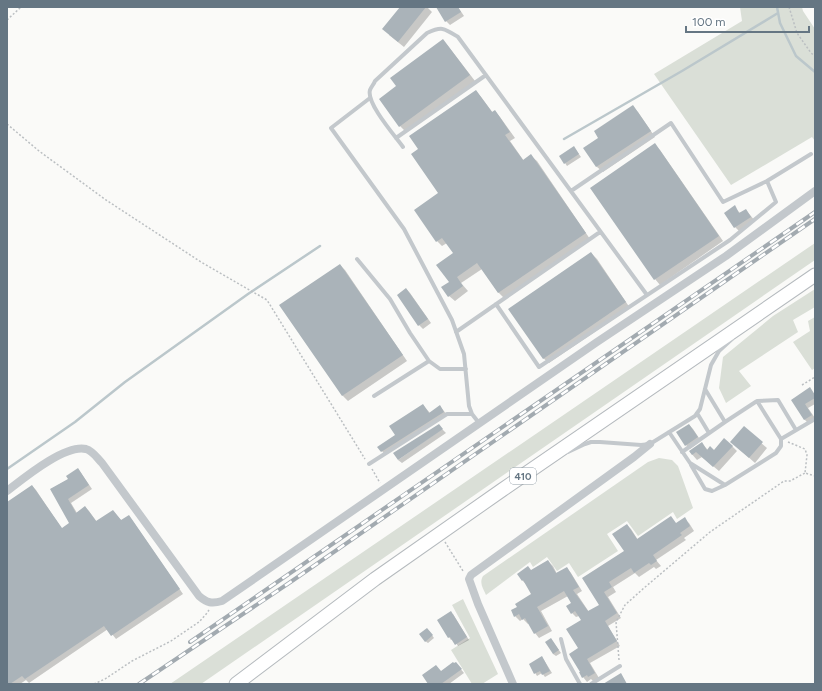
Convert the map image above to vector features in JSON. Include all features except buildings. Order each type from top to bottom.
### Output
[{"type":"main road","name":"410","points":[[236,684],[376,579],[439,534],[815,275]]},
{"type":"street","points":[[7,490],[52,458],[62,453],[79,448],[91,451],[102,463],[199,596],[207,602],[212,603],[222,601],[597,342],[726,256],[815,191]]},
{"type":"street","points":[[513,684],[478,604],[469,579],[471,575],[650,444]]},
{"type":"lane","points":[[403,147],[377,113],[370,98],[370,90],[375,82],[427,33],[437,28],[446,30],[458,37],[647,295]]},
{"type":"lane","points":[[396,138],[486,75]]},
{"type":"lane","points":[[370,98],[331,128],[404,229],[452,320],[464,354],[469,406],[472,414],[479,424]]},
{"type":"lane","points":[[571,191],[671,123],[723,202],[767,181],[811,154]]},
{"type":"lane","points":[[496,304],[539,367],[730,240],[776,202],[767,181]]},
{"type":"lane","points":[[456,332],[600,232]]},
{"type":"lane","points":[[357,259],[390,300],[429,361],[440,369],[466,369]]},
{"type":"lane","points":[[530,471],[585,444],[600,442],[650,444],[695,416],[700,408],[711,365],[719,351],[766,308]]},
{"type":"lane","points":[[374,396],[429,361]]},
{"type":"lane","points":[[705,389],[725,422]]},
{"type":"lane","points":[[682,452],[757,401],[778,400],[796,430]]},
{"type":"lane","points":[[669,432],[706,489],[712,491],[725,486],[776,453],[781,446],[781,439],[757,401]]},
{"type":"lane","points":[[697,413],[709,433]]},
{"type":"lane","points":[[369,464],[447,414],[472,414]]},
{"type":"lane","points":[[781,439],[815,419]]},
{"type":"lane","points":[[690,463],[725,486]]},
{"type":"lane","points":[[561,639],[566,659],[580,684]]},
{"type":"lane","points":[[591,684],[620,666]]},
{"type":"path","points":[[7,20],[21,7]]},
{"type":"path","points":[[789,7],[797,33],[811,53],[815,56]]},
{"type":"path","points":[[7,124],[39,151],[106,200],[201,262],[266,300],[384,489]]},
{"type":"path","points":[[802,385],[815,377]]},
{"type":"path","points":[[781,439],[805,449],[807,455],[805,473]]},
{"type":"path","points":[[620,666],[616,622],[625,605],[710,532],[784,481],[790,481],[805,473],[815,476]]},
{"type":"path","points":[[439,534],[469,579]]},
{"type":"path","points":[[94,684],[105,679],[132,661],[171,641],[199,622],[207,614],[212,603]]},
{"type":"shaded area","points":[[740,7],[802,7],[815,29],[815,141],[812,137],[731,185],[654,74],[742,21]]},
{"type":"shaded area","points":[[815,243],[815,260],[201,684],[170,684]]},
{"type":"shaded area","points":[[815,289],[815,307],[793,320],[798,332],[739,371],[751,386],[726,403],[719,388],[723,357],[773,316]]},
{"type":"shaded area","points":[[815,317],[815,368],[812,370],[793,342],[810,331],[808,321]]},
{"type":"shaded area","points":[[659,458],[672,460],[678,466],[693,508],[677,519],[673,512],[638,536],[627,521],[607,534],[618,551],[578,577],[569,563],[557,571],[547,557],[533,567],[530,562],[486,595],[481,583],[483,576],[648,462]]},
{"type":"shaded area","points":[[463,599],[498,674],[482,684],[472,684],[451,650],[470,638],[452,605]]},
{"type":"waterway","points":[[777,7],[780,23],[796,56],[815,72]]},
{"type":"waterway","points":[[564,139],[682,71],[778,13]]},
{"type":"waterway","points":[[7,469],[75,422],[125,382],[248,294],[320,246]]},
{"type":"railway","points":[[190,642],[815,212]]},
{"type":"railway","points":[[139,684],[292,581],[815,219]]}]
